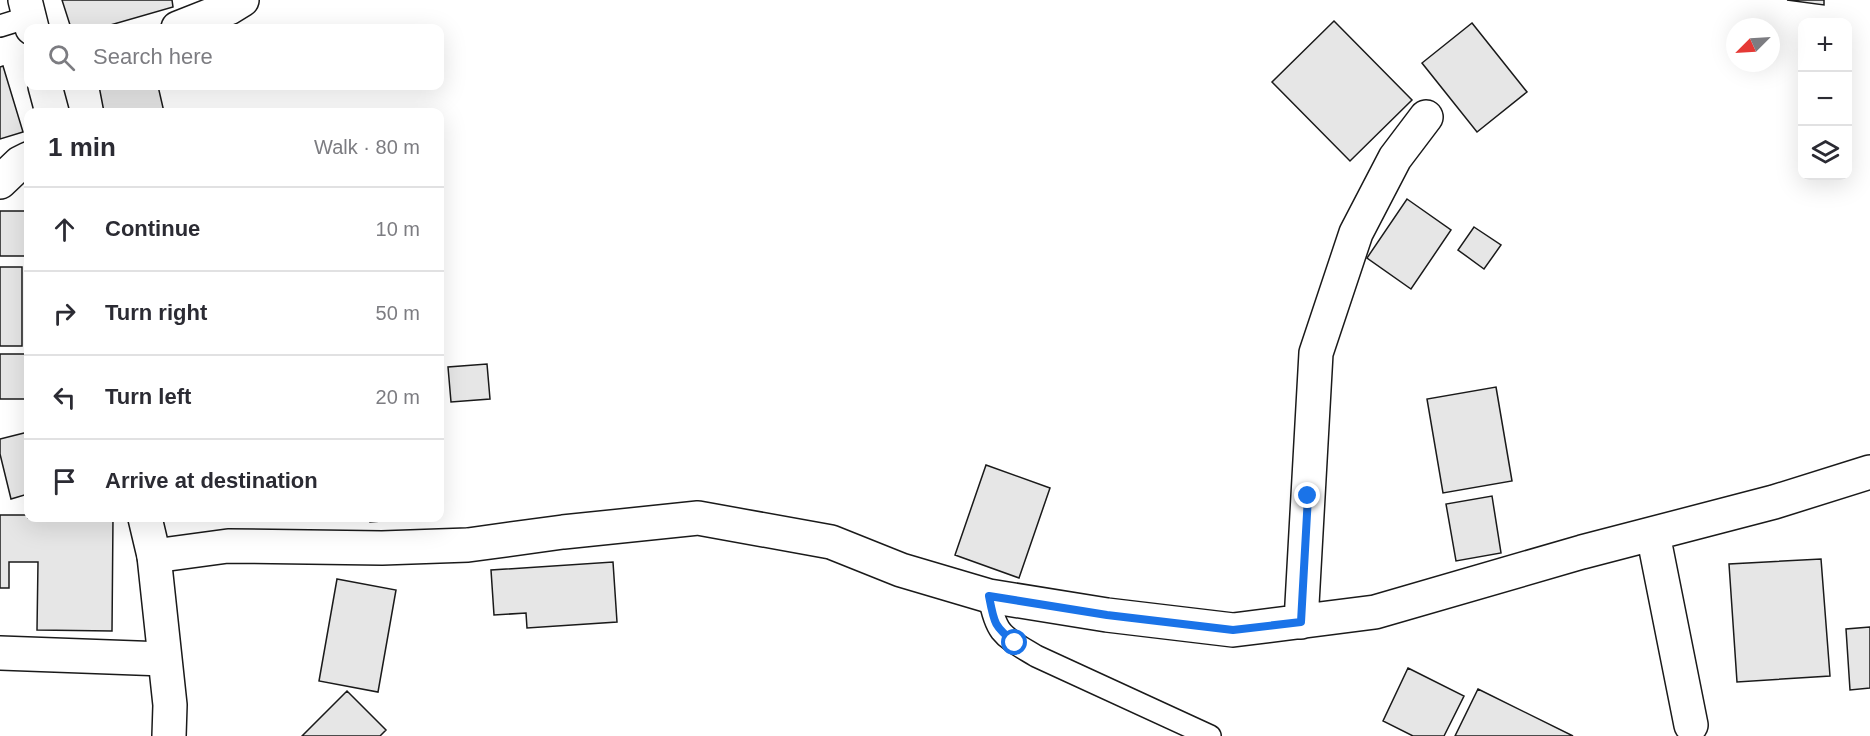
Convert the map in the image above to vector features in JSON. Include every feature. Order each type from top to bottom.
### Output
[{"type":"main road","points":[[181,18],[229,8],[242,0]]},
{"type":"main road","points":[[46,90],[51,108]]},
{"type":"main road","points":[[1301,622],[1316,353],[1356,233],[1395,158],[1426,117]]},
{"type":"main road","points":[[0,182],[24,162]]},
{"type":"main road","points":[[154,556],[228,546],[382,548],[468,546],[563,532],[698,518],[831,542],[901,570],[989,596],[1107,615],[1233,630],[1375,612],[1774,502],[1870,472]]},
{"type":"main road","points":[[146,522],[154,556],[170,705],[168,736]]},
{"type":"main road","points":[[1653,534],[1691,725]]},
{"type":"main road","points":[[0,653],[164,659]]},
{"type":"lane","points":[[989,596],[998,630],[1036,656],[1210,736]]},
{"type":"building","points":[[62,0],[172,0],[173,7],[114,24],[70,24]]},
{"type":"building","points":[[1787,0],[1824,0],[1824,5]]},
{"type":"building","points":[[1334,21],[1412,100],[1350,161],[1272,82]]},
{"type":"building","points":[[1472,23],[1527,92],[1477,132],[1422,63]]},
{"type":"building","points":[[3,66],[23,132],[0,139],[0,67]]},
{"type":"building","points":[[100,90],[159,90],[163,108],[103,108]]},
{"type":"building","points":[[1407,199],[1451,230],[1411,289],[1367,258]]},
{"type":"building","points":[[0,211],[24,211],[24,256],[0,256]]},
{"type":"building","points":[[1474,227],[1501,245],[1484,269],[1458,250]]},
{"type":"building","points":[[0,267],[22,267],[22,346],[0,346]]},
{"type":"building","points":[[0,354],[24,354],[24,399],[0,399]]},
{"type":"building","points":[[487,364],[490,399],[451,402],[448,367]]},
{"type":"building","points":[[1496,387],[1512,481],[1443,493],[1427,399]]},
{"type":"building","points":[[24,433],[24,495],[11,499],[0,454],[0,439]]},
{"type":"building","points":[[986,465],[1050,488],[1019,578],[955,555]]},
{"type":"building","points":[[1492,496],[1501,553],[1456,561],[1446,504]]},
{"type":"building","points":[[0,515],[24,515],[24,522],[113,522],[112,631],[37,630],[38,562],[9,562],[9,588],[0,588]]},
{"type":"building","points":[[1821,559],[1830,676],[1737,682],[1729,564]]},
{"type":"building","points":[[613,562],[617,622],[527,628],[526,613],[494,615],[491,570]]},
{"type":"building","points":[[337,579],[396,590],[378,692],[319,681]]},
{"type":"building","points":[[1870,627],[1870,688],[1850,690],[1846,629]]},
{"type":"building","points":[[1408,668],[1464,696],[1444,736],[1413,736],[1383,721]]},
{"type":"building","points":[[1478,689],[1573,736],[1455,736]]},
{"type":"building","points":[[347,691],[386,730],[380,736],[302,736]]},
{"type":"route","points":[[1015,643],[998,630],[989,596],[1107,615],[1233,630],[1301,622],[1308,496]]}]
